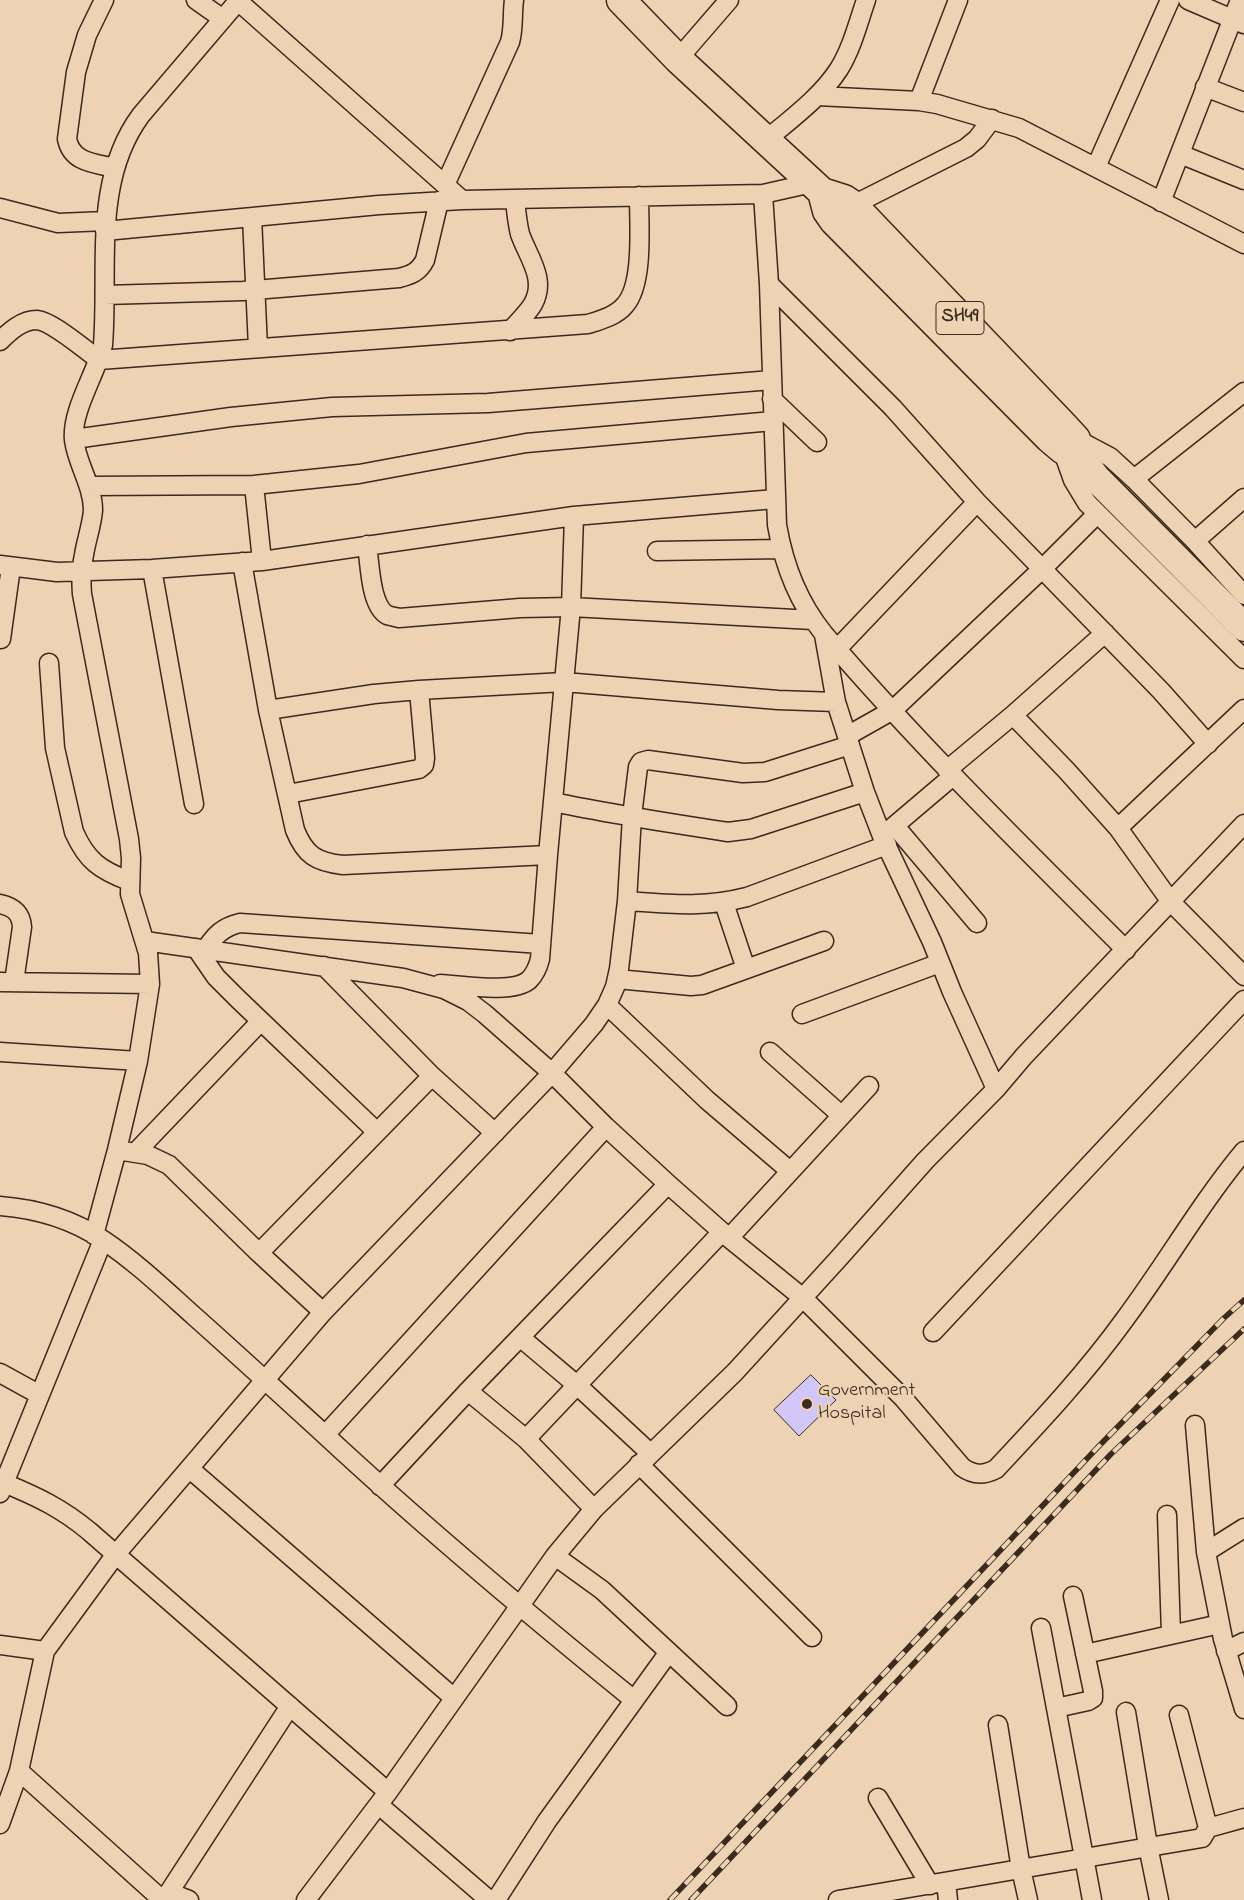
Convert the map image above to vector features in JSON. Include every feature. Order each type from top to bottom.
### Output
[{"type":"main road","name":"SH49","points":[[621,0],[678,59],[817,188],[844,199],[853,205],[1079,457]]},
{"type":"main road","name":"SH49","points":[[817,188],[834,221],[1079,457],[1244,627]]},
{"type":"street","points":[[104,0],[87,35],[76,72],[68,139],[69,148],[75,156],[115,168]]},
{"type":"street","points":[[196,0],[223,19]]},
{"type":"street","points":[[489,1900],[383,1799],[290,1706],[83,1526],[57,1507],[42,1499],[1,1489],[40,1395],[99,1237],[138,1061],[150,984],[150,965],[145,941],[130,894],[130,839],[82,594],[82,571],[93,510],[92,496],[82,471],[74,438],[78,411],[99,360],[103,345],[106,226],[115,168],[132,128],[238,0],[442,193],[462,200],[762,194],[817,188]]},
{"type":"street","points":[[105,295],[256,289],[399,278],[410,276],[417,272],[425,260],[442,193],[510,42],[514,30],[514,0]]},
{"type":"street","points":[[678,59],[729,0]]},
{"type":"street","points":[[766,140],[817,96],[838,71],[844,60],[866,0]]},
{"type":"street","points":[[919,101],[958,0]]},
{"type":"street","points":[[1096,168],[1170,0]]},
{"type":"street","points":[[1188,0],[1238,21]]},
{"type":"street","points":[[1161,202],[1205,87],[1238,21],[1240,0]]},
{"type":"street","points":[[1205,87],[1244,102]]},
{"type":"street","points":[[817,96],[919,101],[943,105],[992,119],[1031,133],[1244,244]]},
{"type":"street","points":[[853,205],[966,148],[977,139],[992,119]]},
{"type":"street","points":[[1180,154],[1244,180]]},
{"type":"street","points":[[0,208],[58,223],[106,226],[252,217],[379,205],[442,193]]},
{"type":"street","points":[[762,194],[769,284],[775,499],[781,549],[794,587],[813,620],[824,634],[950,773],[1126,950]]},
{"type":"street","points":[[0,341],[22,323],[36,320],[47,323],[99,360],[588,324],[610,316],[626,305],[635,285],[639,264],[639,196]]},
{"type":"street","points":[[510,331],[532,305],[538,287],[532,261],[520,234],[515,199]]},
{"type":"street","points":[[252,217],[258,348]]},
{"type":"street","points":[[769,284],[893,408],[977,502],[1161,690],[1208,744]]},
{"type":"street","points":[[74,438],[231,417],[332,407],[496,403],[772,380]]},
{"type":"street","points":[[1134,478],[1244,392]]},
{"type":"street","points":[[772,399],[817,442]]},
{"type":"street","points":[[88,486],[254,485],[359,474],[526,443],[773,421]]},
{"type":"street","points":[[1244,595],[1134,478],[1110,457],[1079,457],[1073,480],[1087,503],[1244,659]]},
{"type":"street","points":[[254,485],[262,561]]},
{"type":"street","points":[[1195,541],[1244,498]]},
{"type":"street","points":[[1,639],[6,566],[38,571],[82,571],[262,561],[574,516],[775,499]]},
{"type":"street","points":[[837,649],[977,502]]},
{"type":"street","points":[[0,1824],[19,1772],[45,1651],[116,1554],[323,1312],[552,1073],[594,1024],[607,1005],[617,979],[627,901],[632,816],[638,767],[641,762],[648,760],[743,773],[765,772],[849,741],[893,710],[1042,569],[1097,514]]},
{"type":"street","points":[[145,941],[324,966],[425,983],[506,987],[521,985],[530,979],[540,959],[572,606],[574,516]]},
{"type":"street","points":[[367,546],[374,596],[379,607],[387,615],[393,616],[410,618],[520,608],[572,606],[813,620]]},
{"type":"street","points":[[657,551],[781,549]]},
{"type":"street","points":[[242,562],[268,710],[295,830],[301,845],[313,856],[328,863],[343,865],[548,855]]},
{"type":"street","points":[[152,568],[194,804]]},
{"type":"street","points":[[627,901],[699,905],[724,903],[756,894],[888,836],[950,773],[1104,633]]},
{"type":"street","points":[[824,634],[836,702],[865,792],[888,836],[940,963],[996,1089]]},
{"type":"street","points":[[49,663],[55,748],[74,832],[79,844],[90,859],[108,873],[129,881]]},
{"type":"street","points":[[268,710],[374,694],[564,682],[778,700],[836,702]]},
{"type":"street","points":[[288,794],[419,770],[424,765],[425,758],[419,690]]},
{"type":"street","points":[[1118,828],[1244,709]]},
{"type":"street","points":[[1013,715],[1118,828],[1171,902],[1244,976]]},
{"type":"street","points":[[553,802],[607,814],[632,816],[721,831],[741,831],[764,826],[865,792]]},
{"type":"street","points":[[306,1900],[383,1799],[555,1556],[594,1509],[644,1458],[735,1372],[924,1161],[996,1089],[1024,1056],[1244,824]]},
{"type":"street","points":[[888,836],[977,923]]},
{"type":"street","points":[[724,903],[746,969]]},
{"type":"street","points":[[0,904],[16,911],[22,919],[22,927],[7,982],[150,984]]},
{"type":"street","points":[[201,948],[222,930],[230,925],[240,923],[541,944]]},
{"type":"street","points":[[617,979],[702,985],[824,941]]},
{"type":"street","points":[[201,948],[216,977],[377,1132]]},
{"type":"street","points":[[802,1014],[940,963]]},
{"type":"street","points":[[324,966],[432,1076],[496,1133]]},
{"type":"street","points":[[425,983],[444,989],[485,1014],[552,1073],[606,1127],[668,1184],[726,1235],[803,1298],[904,1398],[962,1467],[970,1473],[987,1474],[996,1470],[1056,1405],[1125,1320],[1202,1205],[1244,1151]]},
{"type":"street","points":[[933,1332],[1244,1000]]},
{"type":"street","points":[[607,1005],[707,1100],[790,1171]]},
{"type":"street","points":[[136,1152],[261,1022]]},
{"type":"street","points":[[0,1052],[138,1061]]},
{"type":"street","points":[[770,1052],[841,1115]]},
{"type":"street","points":[[259,1253],[432,1076]]},
{"type":"street","points":[[526,1439],[790,1171],[869,1086]]},
{"type":"street","points":[[324,1435],[606,1127]]},
{"type":"street","points":[[117,1150],[136,1152],[159,1159],[174,1170],[323,1312]]},
{"type":"street","points":[[380,1486],[468,1391],[668,1184]]},
{"type":"street","points":[[0,1206],[23,1208],[48,1214],[71,1222],[99,1237],[158,1284],[380,1486],[519,1607],[634,1700]]},
{"type":"street","points":[[520,1337],[578,1386],[812,1637]]},
{"type":"street","points":[[0,1374],[40,1395]]},
{"type":"street","points":[[468,1391],[526,1439],[594,1509]]},
{"type":"street","points":[[1195,1425],[1206,1552],[1226,1651],[1241,1688],[1244,1709]]},
{"type":"street","points":[[190,1469],[454,1698]]},
{"type":"street","points":[[1167,1515],[1171,1634]]},
{"type":"street","points":[[1206,1552],[1244,1528]]},
{"type":"street","points":[[555,1556],[602,1590],[726,1706]]},
{"type":"street","points":[[1056,1708],[1088,1701],[1093,1698],[1073,1596]]},
{"type":"street","points":[[1085,1654],[1220,1624]]},
{"type":"street","points":[[1042,1628],[1092,1900]]},
{"type":"street","points":[[1226,1651],[1244,1642]]},
{"type":"street","points":[[0,1645],[45,1651]]},
{"type":"street","points":[[496,1900],[547,1821],[669,1652]]},
{"type":"street","points":[[164,1900],[290,1706]]},
{"type":"street","points":[[1126,1712],[1159,1900]]},
{"type":"street","points":[[1179,1715],[1208,1828]]},
{"type":"street","points":[[998,1725],[1021,1870],[1028,1900]]},
{"type":"street","points":[[19,1772],[164,1900],[179,1896],[189,1900]]},
{"type":"street","points":[[878,1798],[948,1900]]},
{"type":"street","points":[[838,1900],[1202,1838],[1208,1828],[1244,1818]]},
{"type":"building","points":[[811,1375],[836,1400],[799,1436],[774,1410]]},
{"type":"railway","points":[[670,1900],[1098,1447],[1224,1318],[1244,1300]]},
{"type":"railway","points":[[691,1900],[1111,1454],[1244,1329]]},
{"type":"place","name":"Government Hospital","points":[[807,1404]]}]
